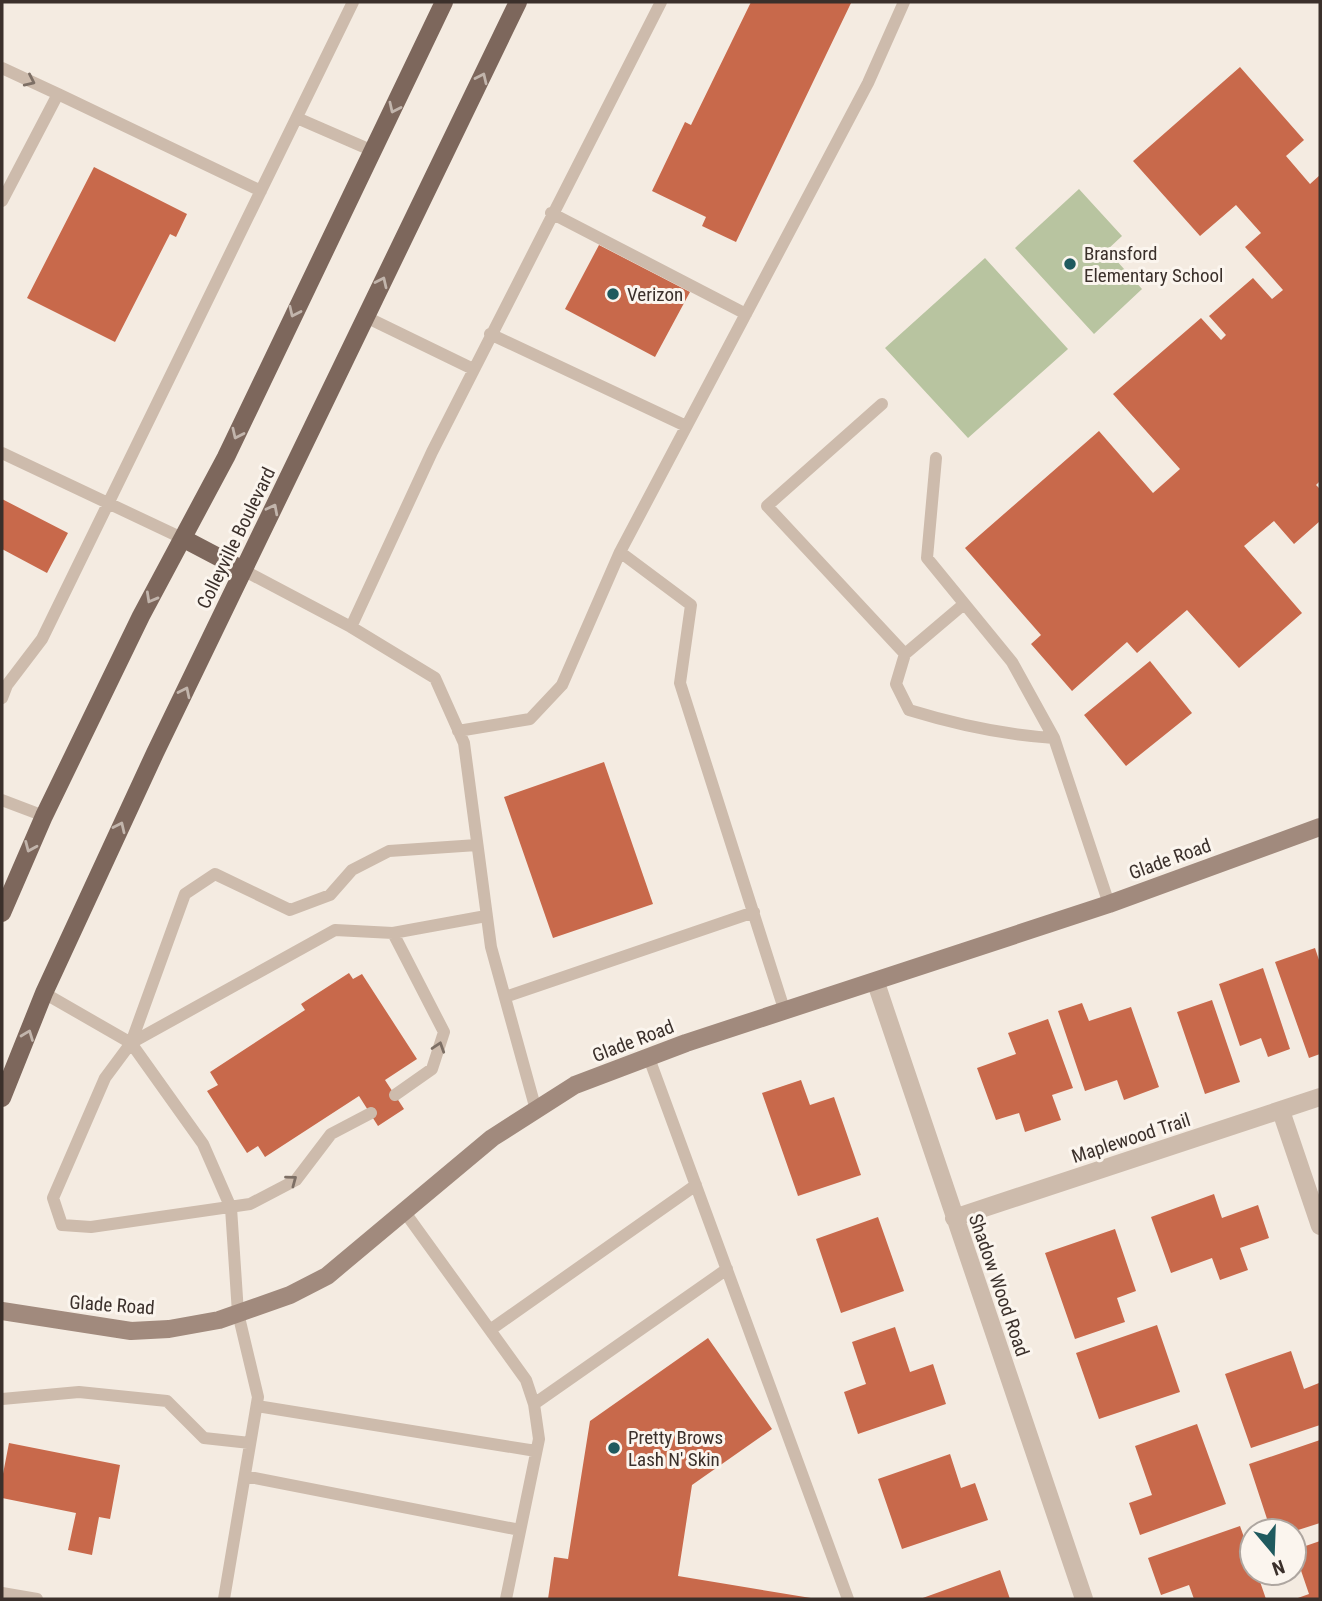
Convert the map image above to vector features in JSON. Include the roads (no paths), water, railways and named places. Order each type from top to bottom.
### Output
[{"type":"main road","points":[[2,912],[44,816],[141,616],[184,539],[444,2]]},
{"type":"main road","name":"Colleyville Boulevard","points":[[2,1098],[44,993],[243,570],[518,2]]},
{"type":"main road","points":[[184,539],[243,570]]},
{"type":"main road","name":"Glade Road","points":[[2,1311],[131,1331],[169,1329],[238,1313],[290,1295],[327,1276],[492,1138],[575,1085],[1108,904],[1320,827]]},
{"type":"street","name":"Shadow Wood Road","points":[[876,983],[1084,1599]]},
{"type":"street","name":"Maplewood Trail","points":[[954,1218],[1320,1097]]},
{"type":"street","points":[[1281,1111],[1320,1226]]},
{"type":"lane","points":[[2,698],[7,685],[42,639],[353,2]]},
{"type":"lane","points":[[351,627],[473,369],[661,2]]},
{"type":"lane","points":[[458,731],[530,719],[562,685],[620,552],[868,83],[904,2]]},
{"type":"lane","points":[[2,68],[261,191]]},
{"type":"lane","points":[[2,201],[58,94]]},
{"type":"lane","points":[[297,118],[373,151]]},
{"type":"lane","points":[[551,213],[746,314]]},
{"type":"lane","points":[[366,317],[473,369]]},
{"type":"lane","points":[[491,334],[686,426]]},
{"type":"lane","points":[[882,404],[767,506],[905,654]]},
{"type":"lane","points":[[2,453],[184,539]]},
{"type":"lane","points":[[936,458],[927,558],[1012,662],[1054,738],[1108,904]]},
{"type":"lane","points":[[620,552],[691,605],[680,683],[785,1012]]},
{"type":"lane","points":[[243,570],[351,627],[435,678],[464,743],[491,947],[536,1110]]},
{"type":"lane","points":[[964,604],[905,654],[896,684],[909,710],[956,725],[1006,735],[1054,738]]},
{"type":"lane","points":[[2,800],[44,816]]},
{"type":"lane","points":[[370,1113],[331,1134],[296,1180],[250,1204],[91,1227],[62,1225],[53,1198],[105,1078],[131,1044],[185,894],[215,874],[290,910],[330,895],[352,870],[389,851],[477,845]]},
{"type":"lane","points":[[505,997],[754,912]]},
{"type":"lane","points":[[131,1044],[335,930],[393,933],[486,916]]},
{"type":"lane","points":[[393,933],[444,1032],[432,1069],[395,1095]]},
{"type":"lane","points":[[44,993],[131,1044],[203,1144],[231,1208],[238,1313],[258,1397],[225,1599]]},
{"type":"lane","points":[[649,1058],[848,1599]]},
{"type":"lane","points":[[490,1330],[696,1185]]},
{"type":"lane","points":[[404,1211],[526,1380],[534,1404],[539,1439],[506,1599]]},
{"type":"lane","points":[[534,1404],[727,1269]]},
{"type":"lane","points":[[2,1399],[79,1392],[167,1401],[204,1438],[250,1443]]},
{"type":"lane","points":[[257,1406],[536,1451]]},
{"type":"lane","points":[[245,1476],[520,1530]]},
{"type":"lane","points":[[2,1593],[37,1599]]},
{"type":"place","name":"Bransford Elementary School","points":[[1070,264]]},
{"type":"place","name":"Verizon","points":[[613,294]]},
{"type":"place","name":"Pretty Brows Lash N' Skin","points":[[614,1448]]}]
